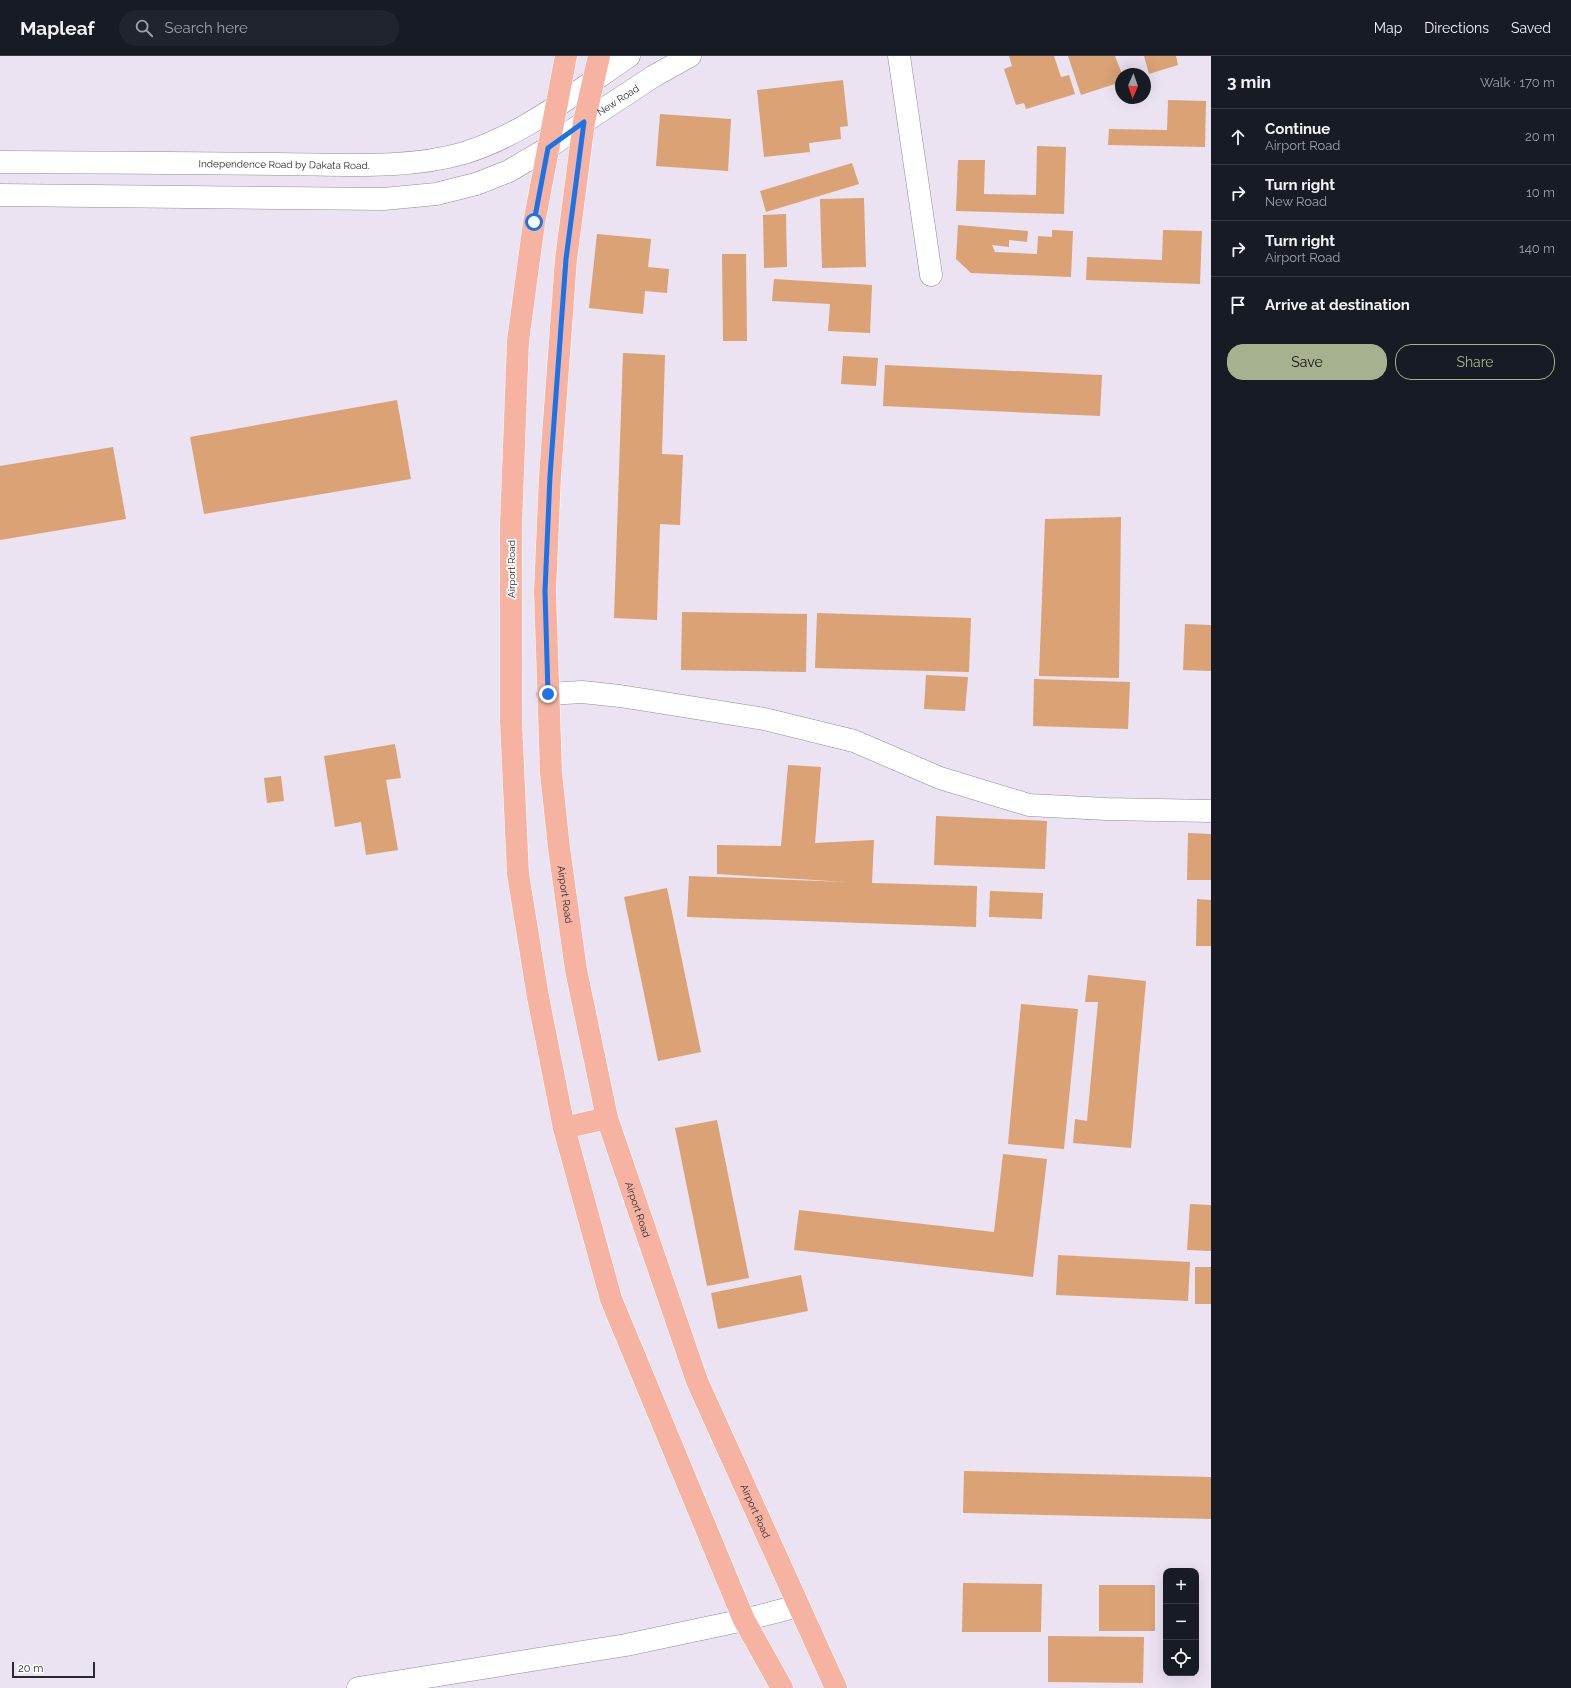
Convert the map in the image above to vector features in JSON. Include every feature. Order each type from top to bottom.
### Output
[{"type":"main road","name":"Airport Road","points":[[566,56],[534,222],[518,341],[511,525],[510,721],[518,874],[538,997],[564,1128],[610,1299],[744,1620],[782,1688]]},
{"type":"main road","name":"Airport Road","points":[[599,56],[584,122],[566,259],[550,476],[545,591],[551,773],[559,848],[576,970],[607,1118],[697,1380],[836,1688]]},
{"type":"main road","points":[[564,1128],[607,1118]]},
{"type":"street","points":[[556,108],[593,80],[629,56]]},
{"type":"street","name":"New Road","points":[[548,148],[584,122],[654,76],[690,56]]},
{"type":"street","points":[[899,56],[930,275]]},
{"type":"street","name":"Independence Road by Dakata Road.","points":[[0,162],[416,163],[465,153],[508,135],[556,108]]},
{"type":"street","points":[[0,195],[384,199],[436,194],[476,184],[509,171],[548,148]]},
{"type":"street","points":[[548,694],[582,692],[620,696],[764,719],[854,741],[940,778],[1029,805],[1106,809],[1211,811]]},
{"type":"street","points":[[358,1688],[626,1645],[744,1620],[798,1606]]},
{"type":"building","points":[[1009,56],[1054,56],[1061,77],[1069,75],[1075,94],[1026,109],[1024,103],[1016,105],[1004,69],[1012,66]]},
{"type":"building","points":[[1068,56],[1115,56],[1120,68],[1115,68],[1115,84],[1081,95]]},
{"type":"building","points":[[1144,56],[1176,56],[1178,65],[1151,73],[1151,68],[1147,68]]},
{"type":"building","points":[[843,80],[848,126],[840,127],[841,139],[809,143],[810,152],[764,157],[757,90]]},
{"type":"building","points":[[1168,100],[1206,101],[1205,147],[1108,145],[1109,129],[1167,130]]},
{"type":"building","points":[[660,114],[731,119],[728,171],[656,166]]},
{"type":"building","points":[[1037,146],[1066,147],[1064,214],[956,211],[958,160],[985,160],[984,194],[1036,195]]},
{"type":"building","points":[[852,163],[859,184],[766,212],[760,191]]},
{"type":"building","points":[[864,198],[866,267],[822,268],[820,199]]},
{"type":"building","points":[[786,214],[787,267],[764,268],[763,215]]},
{"type":"building","points":[[958,225],[1028,231],[1027,242],[1009,240],[1009,247],[992,245],[995,252],[1037,254],[1038,236],[1052,237],[1052,230],[1073,231],[1071,277],[971,273],[956,259]]},
{"type":"building","points":[[1163,230],[1202,231],[1200,284],[1086,280],[1087,257],[1162,260]]},
{"type":"building","points":[[597,234],[651,239],[648,267],[669,269],[667,293],[645,291],[643,314],[589,308]]},
{"type":"building","points":[[722,254],[746,254],[747,341],[723,341]]},
{"type":"building","points":[[774,279],[872,285],[870,333],[828,331],[830,304],[772,301]]},
{"type":"building","points":[[623,353],[665,355],[662,454],[683,455],[680,525],[660,524],[657,620],[614,618]]},
{"type":"building","points":[[843,356],[878,358],[876,386],[841,384]]},
{"type":"building","points":[[885,365],[1102,375],[1100,416],[883,406]]},
{"type":"building","points":[[397,400],[411,479],[204,514],[190,437]]},
{"type":"building","points":[[113,447],[126,519],[0,540],[0,466]]},
{"type":"building","points":[[1121,517],[1119,678],[1039,676],[1045,519]]},
{"type":"building","points":[[682,612],[807,614],[806,672],[681,670]]},
{"type":"building","points":[[817,613],[971,618],[969,672],[815,668]]},
{"type":"building","points":[[1185,624],[1211,625],[1211,671],[1183,670]]},
{"type":"building","points":[[926,675],[968,677],[965,711],[924,709]]},
{"type":"building","points":[[1034,679],[1130,682],[1128,729],[1033,726]]},
{"type":"building","points":[[395,744],[401,778],[386,780],[398,850],[366,855],[361,822],[335,827],[324,756]]},
{"type":"building","points":[[788,765],[821,767],[815,843],[874,840],[872,883],[977,886],[976,927],[687,917],[689,876],[847,882],[717,874],[717,845],[781,846]]},
{"type":"building","points":[[281,776],[284,801],[267,803],[264,778]]},
{"type":"building","points":[[936,816],[1047,821],[1045,869],[934,865]]},
{"type":"building","points":[[1188,833],[1211,834],[1211,880],[1187,880]]},
{"type":"building","points":[[667,888],[701,1052],[658,1061],[624,897]]},
{"type":"building","points":[[990,891],[1043,893],[1042,919],[989,917]]},
{"type":"building","points":[[1197,899],[1211,900],[1211,946],[1196,946]]},
{"type":"building","points":[[1088,975],[1146,981],[1131,1148],[1073,1143],[1075,1119],[1087,1121],[1098,1002],[1085,1002]]},
{"type":"building","points":[[1021,1004],[1078,1009],[1064,1149],[1008,1144]]},
{"type":"building","points":[[717,1120],[749,1278],[707,1286],[675,1128]]},
{"type":"building","points":[[1003,1154],[1047,1159],[1033,1277],[794,1250],[799,1210],[994,1232]]},
{"type":"building","points":[[1190,1204],[1211,1205],[1211,1251],[1187,1250]]},
{"type":"building","points":[[1058,1255],[1190,1262],[1188,1301],[1056,1295]]},
{"type":"building","points":[[1195,1267],[1211,1267],[1211,1304],[1195,1304]]},
{"type":"building","points":[[801,1275],[808,1311],[718,1329],[711,1293]]},
{"type":"building","points":[[964,1471],[1211,1477],[1211,1519],[963,1513]]},
{"type":"building","points":[[963,1583],[1042,1584],[1041,1632],[962,1632]]},
{"type":"building","points":[[1099,1585],[1155,1585],[1155,1631],[1099,1631]]},
{"type":"building","points":[[1048,1636],[1144,1637],[1143,1683],[1048,1682]]},
{"type":"route","points":[[534,222],[548,148],[584,122],[566,259],[550,476],[545,591],[548,694]]}]
